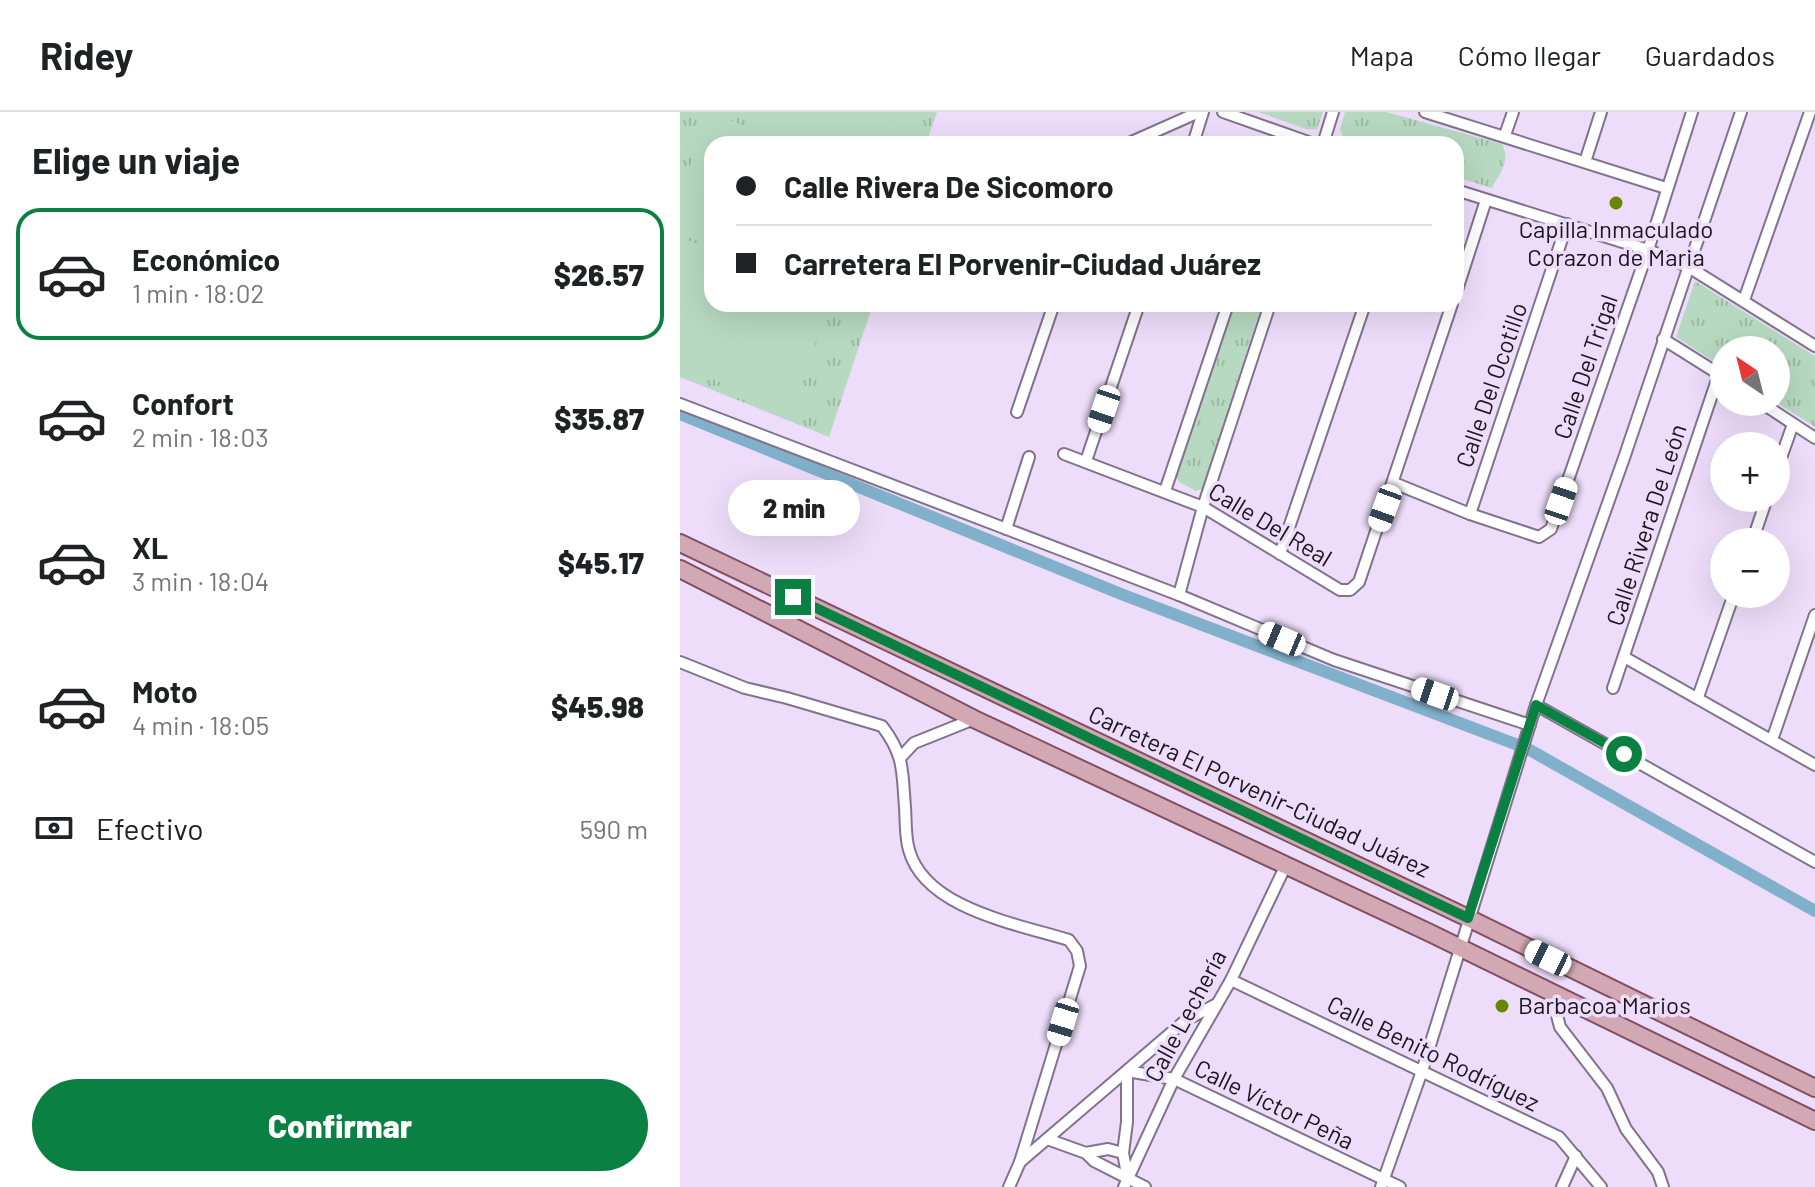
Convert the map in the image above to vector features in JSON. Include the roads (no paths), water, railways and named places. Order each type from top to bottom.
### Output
[{"type":"main road","name":"Carretera El Porvenir-Ciudad Juárez","points":[[680,543],[1468,918],[1815,1088]]},
{"type":"main road","points":[[680,569],[974,719],[1459,947],[1815,1121]]},
{"type":"street","points":[[1146,136],[1201,112]]},
{"type":"street","points":[[1195,136],[1201,112]]},
{"type":"street","points":[[1223,112],[1277,136]]},
{"type":"street","points":[[1326,136],[1333,112]]},
{"type":"street","points":[[1427,112],[1666,188]]},
{"type":"street","points":[[1505,135],[1513,112]]},
{"type":"street","points":[[1585,162],[1601,112]]},
{"type":"street","name":"Calle Del Trigal","points":[[1470,514],[1539,537],[1551,529],[1648,250],[1692,112]]},
{"type":"street","points":[[1382,1183],[1422,1071],[1536,705],[1741,112]]},
{"type":"street","points":[[1744,300],[1810,112]]},
{"type":"street","points":[[1464,193],[1648,250],[1687,266],[1815,346]]},
{"type":"street","points":[[1464,268],[1486,200]]},
{"type":"street","name":"Calle Del Ocotillo","points":[[1470,514],[1567,224]]},
{"type":"street","points":[[1017,412],[1051,312]]},
{"type":"street","points":[[1086,461],[1136,312]]},
{"type":"street","points":[[1165,491],[1225,312]]},
{"type":"street","points":[[1179,595],[1203,507],[1267,312]]},
{"type":"street","points":[[1280,554],[1362,312]]},
{"type":"street","name":"Calle Del Real","points":[[1064,454],[1203,507],[1340,590],[1350,590],[1359,582],[1449,312]]},
{"type":"street","points":[[1663,339],[1710,369]]},
{"type":"street","points":[[680,404],[1179,595],[1334,660],[1529,729]]},
{"type":"street","name":"Calle Rivera De León","points":[[1613,688],[1710,408]]},
{"type":"street","points":[[1781,416],[1815,438]]},
{"type":"street","points":[[1790,432],[1793,424]]},
{"type":"street","points":[[1006,529],[1029,457]]},
{"type":"street","points":[[1394,483],[1470,514]]},
{"type":"street","points":[[1698,697],[1729,608]]},
{"type":"street","points":[[1772,740],[1815,615]]},
{"type":"street","points":[[1624,657],[1815,765]]},
{"type":"street","points":[[680,662],[745,688],[882,726],[901,757],[908,849],[918,871],[937,891],[962,905],[1069,940],[1077,951],[1080,966],[1020,1162],[1009,1187]]},
{"type":"street","points":[[1536,705],[1815,862]]},
{"type":"street","points":[[901,757],[914,743],[974,719]]},
{"type":"street","name":"Calle Lechería","points":[[1126,1183],[1174,1079],[1231,980],[1286,865]]},
{"type":"street","name":"Calle Benito Rodríguez","points":[[1231,980],[1559,1137],[1601,1187]]},
{"type":"street","points":[[1551,992],[1560,1027],[1607,1088],[1626,1129],[1658,1172],[1663,1187]]},
{"type":"street","points":[[1020,1162],[1186,1020],[1215,1005]]},
{"type":"street","points":[[1126,1183],[1123,1153],[1127,1122],[1127,1071]]},
{"type":"street","name":"Calle Víctor Peña","points":[[1127,1071],[1174,1079],[1382,1183],[1400,1187]]},
{"type":"street","points":[[1047,1139],[1086,1153],[1126,1183],[1145,1187]]},
{"type":"street","points":[[1086,1153],[1108,1149],[1123,1153]]},
{"type":"street","points":[[1562,1187],[1576,1156]]},
{"type":"waterway","points":[[680,414],[1121,594],[1528,749],[1815,911]]},
{"type":"place","name":"Capilla Inmaculado Corazon de Maria","points":[[1616,203]]},
{"type":"place","name":"Barbacoa Marios","points":[[1502,1006]]}]
